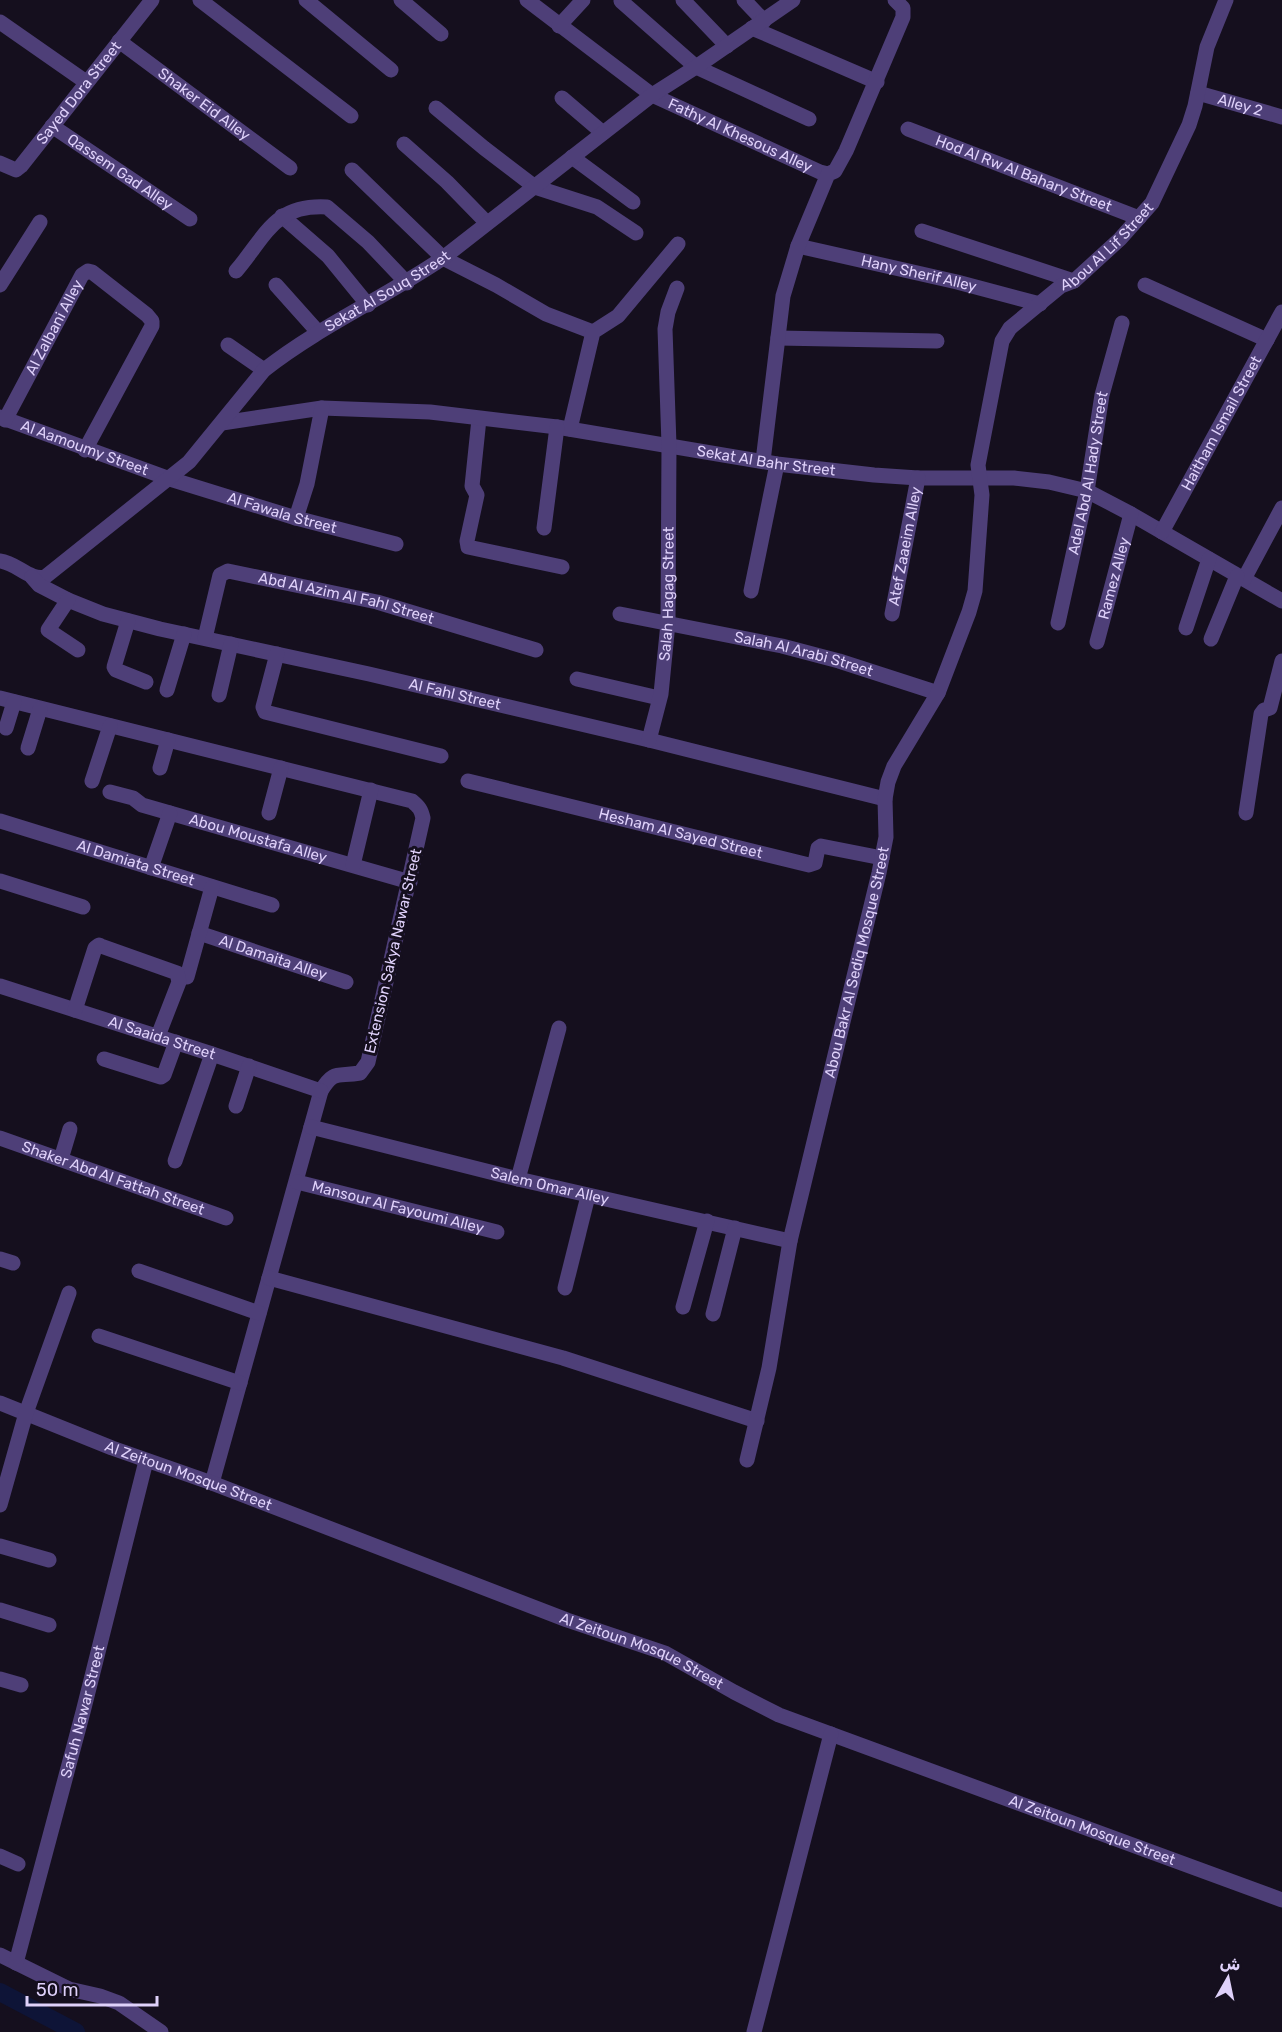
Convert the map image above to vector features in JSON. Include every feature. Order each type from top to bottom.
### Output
[{"type":"street","name":"Sayed Dora Street","points":[[0,164],[16,170],[152,0]]},
{"type":"street","points":[[200,0],[351,116]]},
{"type":"street","points":[[306,0],[391,70]]},
{"type":"street","points":[[403,0],[441,34]]},
{"type":"street","name":"Fathy Al Khesous Alley","points":[[527,0],[652,95],[828,174]]},
{"type":"street","points":[[559,26],[583,0]]},
{"type":"street","points":[[683,0],[727,46]]},
{"type":"street","points":[[744,0],[758,24],[877,82]]},
{"type":"street","name":"Sekat Al Souq Street","points":[[32,577],[39,579],[45,577],[170,479],[197,455],[264,370],[318,332],[406,283],[443,258],[652,95],[793,0]]},
{"type":"street","points":[[751,591],[770,463],[783,296],[798,246],[828,174],[835,171],[846,151],[903,17],[903,9],[895,0]]},
{"type":"street","name":"Abou Al Lif Street","points":[[979,477],[978,465],[1002,341],[1010,328],[1061,286],[1074,281],[1120,239],[1158,194],[1189,125],[1207,47],[1226,0]]},
{"type":"street","points":[[621,1],[696,67],[809,119]]},
{"type":"street","points":[[0,22],[86,82]]},
{"type":"street","name":"Shaker Eid Alley","points":[[119,40],[290,168]]},
{"type":"street","name":"Alley 2","points":[[1198,93],[1282,117]]},
{"type":"street","points":[[562,98],[603,133]]},
{"type":"street","points":[[436,108],[535,187],[597,207],[636,233]]},
{"type":"street","name":"Qassem Gad Alley","points":[[52,126],[190,219]]},
{"type":"street","name":"Hod Al Rw Al Bahary Street","points":[[908,129],[1139,218]]},
{"type":"street","points":[[404,144],[447,182],[488,224]]},
{"type":"street","points":[[572,157],[633,202]]},
{"type":"street","points":[[352,170],[443,258],[546,314],[593,332]]},
{"type":"street","points":[[236,271],[272,224],[282,216],[304,207],[327,207],[368,242],[406,283]]},
{"type":"street","points":[[282,216],[341,269],[368,305]]},
{"type":"street","points":[[0,285],[40,222]]},
{"type":"street","points":[[922,231],[1074,281]]},
{"type":"street","points":[[544,528],[564,428],[593,332],[597,327],[618,316],[678,244]]},
{"type":"street","name":"Hany Sherif Alley","points":[[798,246],[923,274],[1040,304]]},
{"type":"street","name":"Al Zalbani Alley","points":[[2,418],[85,272],[92,272],[152,321],[150,330],[86,450]]},
{"type":"street","points":[[276,285],[318,332]]},
{"type":"street","points":[[1145,285],[1267,340]]},
{"type":"street","name":"Salah Hagag Street","points":[[649,740],[660,698],[668,623],[669,445],[665,329],[668,312],[677,288]]},
{"type":"street","name":"Haitham Ismail Street","points":[[1162,532],[1282,312]]},
{"type":"street","name":"Adel Abd Al Hady Street","points":[[1058,622],[1087,491],[1102,395],[1122,323]]},
{"type":"street","points":[[778,338],[937,341]]},
{"type":"street","points":[[228,345],[264,370]]},
{"type":"street","points":[[296,518],[307,484],[322,408]]},
{"type":"street","name":"Sekat Al Bahr Street","points":[[222,423],[322,408],[430,412],[564,428],[770,463],[918,478],[1014,478],[1049,482],[1087,491],[1282,601]]},
{"type":"street","name":"Al Aamoumy Street","points":[[2,418],[170,479]]},
{"type":"street","points":[[479,419],[472,486],[477,495],[468,547],[562,567]]},
{"type":"street","name":"Abou Bakr Al Sediq Mosque Street","points":[[747,1460],[770,1368],[790,1241],[882,858],[886,837],[885,799],[894,766],[938,693],[975,591],[982,495],[979,477]]},
{"type":"street","name":"Atef Zaaeim Alley","points":[[892,614],[918,478]]},
{"type":"street","name":"Al Fawala Street","points":[[170,479],[296,518],[396,544]]},
{"type":"street","points":[[1211,639],[1241,578],[1282,508]]},
{"type":"street","name":"Ramez Alley","points":[[1097,642],[1131,514]]},
{"type":"street","points":[[1186,628],[1209,560]]},
{"type":"street","points":[[0,561],[22,568],[32,577]]},
{"type":"street","name":"Abd Al Azim Al Fahl Street","points":[[205,638],[220,575],[228,571],[377,603],[536,650]]},
{"type":"street","name":"Al Fahl Street","points":[[32,577],[39,585],[68,600],[128,621],[649,740],[885,799]]},
{"type":"street","points":[[68,600],[48,630],[78,650]]},
{"type":"street","name":"Salah Al Arabi Street","points":[[620,614],[783,646],[839,661],[938,693]]},
{"type":"street","points":[[128,621],[114,667],[146,682]]},
{"type":"street","points":[[167,690],[184,634]]},
{"type":"street","points":[[219,695],[231,644]]},
{"type":"street","points":[[277,654],[263,707],[265,712],[441,756]]},
{"type":"street","points":[[1246,813],[1261,714],[1262,711],[1270,708],[1282,661]]},
{"type":"street","points":[[578,679],[660,698]]},
{"type":"street","points":[[6,728],[7,700]]},
{"type":"street","name":"Extension Sakya Nawar Street","points":[[7,700],[371,790],[412,801],[420,807],[423,818],[410,882],[368,1062],[360,1072],[334,1075],[321,1091]]},
{"type":"street","points":[[28,748],[40,709]]},
{"type":"street","points":[[92,781],[110,726]]},
{"type":"street","points":[[160,768],[168,740]]},
{"type":"street","points":[[269,813],[282,768]]},
{"type":"street","name":"Hesham Al Sayed Street","points":[[468,781],[809,865],[815,863],[818,848],[821,846],[882,858]]},
{"type":"street","points":[[353,865],[371,790]]},
{"type":"street","name":"Abou Moustafa Alley","points":[[110,792],[135,799],[142,805],[410,882]]},
{"type":"street","points":[[151,868],[170,813]]},
{"type":"street","name":"Al Damiata Street","points":[[0,821],[273,905]]},
{"type":"street","points":[[0,881],[83,907]]},
{"type":"street","points":[[187,976],[212,887]]},
{"type":"street","name":"Al Damaita Alley","points":[[199,933],[345,982]]},
{"type":"street","points":[[75,1010],[95,948],[101,945],[177,973],[179,982],[158,1036]]},
{"type":"street","name":"Al Saaida Street","points":[[0,986],[321,1091]]},
{"type":"street","points":[[518,1179],[559,1028]]},
{"type":"street","points":[[104,1059],[161,1077],[164,1075],[176,1042]]},
{"type":"street","points":[[175,1161],[212,1054]]},
{"type":"street","points":[[236,1106],[249,1066]]},
{"type":"street","points":[[212,1484],[321,1091]]},
{"type":"street","name":"Salem Omar Alley","points":[[311,1127],[588,1196],[790,1241]]},
{"type":"street","points":[[61,1159],[70,1129]]},
{"type":"street","name":"Shaker Abd Al Fattah Street","points":[[0,1138],[226,1218]]},
{"type":"street","name":"Mansour Al Fayoumi Alley","points":[[297,1182],[497,1232]]},
{"type":"street","points":[[565,1288],[588,1196]]},
{"type":"street","points":[[683,1307],[707,1221]]},
{"type":"street","points":[[713,1314],[735,1228]]},
{"type":"street","points":[[139,1271],[259,1313]]},
{"type":"street","points":[[269,1278],[552,1355],[757,1421]]},
{"type":"street","points":[[0,1505],[26,1413],[69,1293]]},
{"type":"street","points":[[99,1336],[240,1383]]},
{"type":"street","name":"Al Zeitoun Mosque Street","points":[[0,1403],[146,1461],[212,1484],[567,1620],[664,1653],[779,1715],[1282,1900]]},
{"type":"street","name":"Safuh Nawar Street","points":[[16,1963],[83,1712],[146,1461]]},
{"type":"street","points":[[0,1546],[49,1560]]},
{"type":"street","points":[[0,1610],[49,1625]]},
{"type":"street","points":[[0,1679],[21,1685]]},
{"type":"street","points":[[754,2032],[831,1734]]},
{"type":"street","points":[[0,1856],[18,1864]]},
{"type":"street","points":[[0,1955],[69,1989],[119,2003],[161,2032]]},
{"type":"waterway","points":[[0,1992],[76,2032]]}]
